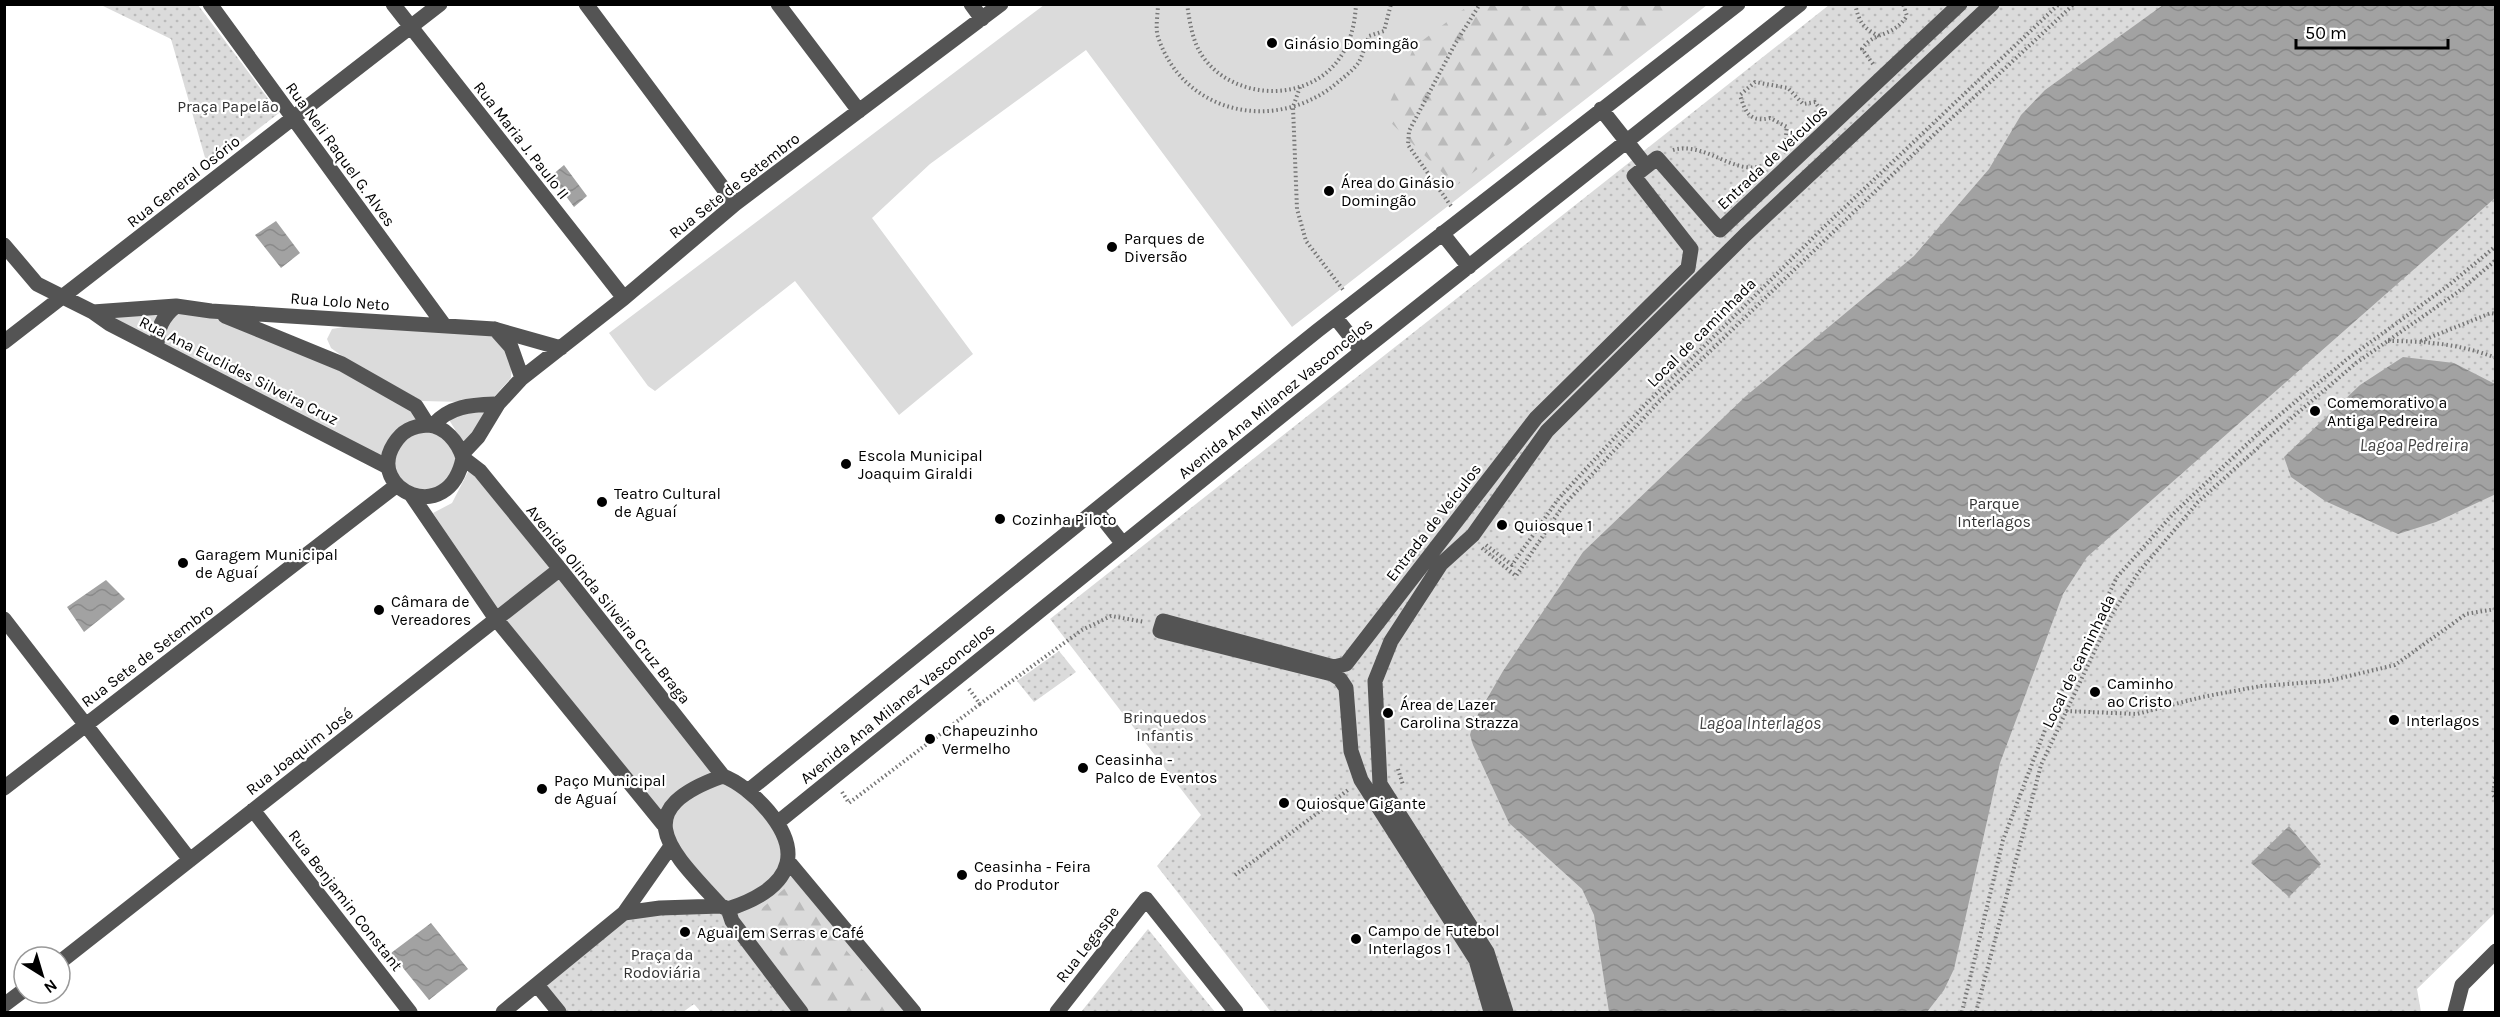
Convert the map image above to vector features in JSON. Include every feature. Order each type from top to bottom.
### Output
[{"type":"street","name":"Rua Neli Raquel G. Alves","points":[[210,4],[444,325]]},
{"type":"street","name":"Rua Maria J. Paulo II","points":[[393,4],[624,298]]},
{"type":"street","name":"Rua General Osório","points":[[4,342],[440,4]]},
{"type":"street","points":[[586,4],[735,204]]},
{"type":"street","points":[[778,4],[859,111]]},
{"type":"street","points":[[971,4],[982,19]]},
{"type":"street","name":"Rua Sete de Setembro","points":[[463,456],[478,437],[498,404],[522,378],[624,298],[735,204],[1001,4]]},
{"type":"street","name":"Avenida Ana Milanez Vasconcelos","points":[[749,790],[1335,317],[1738,4]]},
{"type":"street","name":"Avenida Ana Milanez Vasconcelos","points":[[777,823],[1362,351],[1800,4]]},
{"type":"street","name":"Entrada de Veículos","points":[[1161,627],[1162,621],[1335,667],[1346,663],[1536,418],[1688,268],[1691,249],[1634,176],[1657,158],[1720,230],[1960,4]]},
{"type":"street","name":"Entrada de Veículos","points":[[1506,1012],[1487,952],[1380,784],[1375,681],[1390,641],[1442,564],[1474,539],[1547,431],[1745,236],[1992,4]]},
{"type":"street","points":[[1601,109],[1646,166]]},
{"type":"street","points":[[1442,233],[1469,267]]},
{"type":"street","name":"Rua Ana Euclides Silveira Cruz","points":[[4,244],[37,284],[388,467]]},
{"type":"street","points":[[157,346],[157,332],[166,314],[176,306]]},
{"type":"street","name":"Rua Lolo Neto","points":[[93,312],[176,306],[211,311],[494,328],[561,348]]},
{"type":"street","points":[[211,311],[342,364],[416,406],[430,425],[452,436],[463,456],[454,482],[443,492],[428,497],[412,496]]},
{"type":"street","points":[[1335,317],[1362,351]]},
{"type":"street","points":[[494,328],[511,347],[522,378]]},
{"type":"street","points":[[498,404],[464,406],[444,414],[430,425],[415,426],[400,434],[389,451],[388,467],[397,485],[412,496],[496,619],[663,824],[670,846],[724,908],[801,1012]]},
{"type":"street","name":"Avenida Olinda Silveira Cruz Braga","points":[[463,456],[480,471],[560,569],[723,776]]},
{"type":"street","name":"Rua Sete de Setembro","points":[[4,788],[397,485]]},
{"type":"street","points":[[1096,510],[1123,544]]},
{"type":"street","name":"Rua Joaquim José","points":[[72,953],[560,569]]},
{"type":"street","points":[[4,620],[190,860]]},
{"type":"street","points":[[1161,627],[1160,631],[1332,674],[1340,679],[1346,688],[1351,752],[1361,780],[1476,960],[1491,1012]]},
{"type":"street","points":[[663,824],[669,809],[684,793],[723,776],[749,790],[777,823],[785,842],[788,861],[914,1012]]},
{"type":"street","name":"Rua Benjamin Constant","points":[[253,810],[410,1012]]},
{"type":"street","points":[[503,1012],[624,913],[670,846]]},
{"type":"street","points":[[624,913],[660,908],[724,908],[760,895],[781,878],[788,861]]},
{"type":"street","name":"Rua Legaspe","points":[[1057,1012],[1146,899],[1236,1012]]},
{"type":"street","points":[[2455,1012],[2462,985],[2496,951]]},
{"type":"street","points":[[537,985],[559,1012]]},
{"type":"path","points":[[1158,4],[1158,35],[1176,72],[1206,97],[1248,113],[1275,112],[1318,98],[1358,62],[1369,36],[1384,31],[1391,4]]},
{"type":"path","points":[[1187,4],[1191,32],[1202,56],[1221,76],[1245,88],[1273,92],[1300,87],[1324,74],[1342,54],[1354,30],[1356,4]]},
{"type":"path","points":[[1460,219],[1408,145],[1409,131],[1455,44],[1480,4]]},
{"type":"path","points":[[1855,4],[1858,20],[1864,29],[1880,36]]},
{"type":"path","points":[[1877,82],[1874,66],[1862,50],[1869,39],[1898,29],[1907,16],[1903,4]]},
{"type":"path","name":"Local de caminhada","points":[[1474,539],[1512,565],[1559,498],[1643,407],[1825,226],[2059,4]]},
{"type":"path","points":[[1474,539],[1516,576],[1563,506],[1665,394],[1900,167],[2074,4]]},
{"type":"path","points":[[1780,149],[1786,143],[1787,127],[1770,118],[1760,121],[1744,112],[1740,95],[1755,82],[1788,88],[1803,104],[1815,102],[1820,111],[1839,118]]},
{"type":"path","points":[[1300,87],[1293,107],[1298,209],[1305,241],[1353,303]]},
{"type":"path","points":[[1669,152],[1685,147],[1751,170],[1768,161]]},
{"type":"path","points":[[1962,1012],[2003,840],[2053,709],[2117,577],[2172,515],[2265,427],[2346,360],[2449,285],[2496,246]]},
{"type":"path","name":"Local de caminhada","points":[[1976,1012],[2042,765],[2112,614],[2138,573],[2198,502],[2347,370],[2458,292],[2496,260]]},
{"type":"path","points":[[2421,341],[2491,313],[2496,314]]},
{"type":"path","points":[[2387,341],[2421,341],[2469,348],[2496,358]]},
{"type":"path","points":[[2066,711],[2137,714],[2202,697],[2261,686],[2328,681],[2395,665],[2466,614],[2496,609]]},
{"type":"path","points":[[831,779],[849,803],[1082,630],[1111,616],[1133,618],[1161,627]]},
{"type":"path","points":[[958,676],[980,704]]},
{"type":"path","points":[[1396,763],[1406,795]]},
{"type":"path","points":[[2496,773],[2493,795],[2496,798]]},
{"type":"path","points":[[1235,875],[1361,780]]},
{"type":"green space","name":"Praça Papelão","points":[[101,5],[198,5],[279,113],[208,168],[171,39]]},
{"type":"green space","name":"Área do Ginásio Domingão","points":[[1044,5],[1707,5],[1292,327],[1086,50],[930,164],[872,218],[973,354],[899,415],[795,281],[655,391],[648,386],[609,333]]},
{"type":"green space","points":[[1469,5],[1686,5],[1456,186],[1384,116],[1414,47]]},
{"type":"green space","name":"Parque Interlagos","points":[[1829,5],[2495,5],[2495,913],[2417,989],[2421,1012],[1271,1012],[1157,866],[1201,815],[1050,619]]},
{"type":"green space","points":[[176,306],[157,347],[110,324],[114,309]]},
{"type":"green space","points":[[211,313],[341,368],[421,415],[383,462],[160,342],[169,314]]},
{"type":"green space","points":[[355,325],[491,335],[501,343],[512,362],[511,378],[493,398],[463,402],[422,401],[349,361],[331,348],[327,339],[332,329]]},
{"type":"green space","points":[[491,409],[466,447],[446,415]]},
{"type":"green space","points":[[436,429],[457,453],[453,481],[427,495],[399,483],[393,451],[402,437]]},
{"type":"green space","points":[[470,468],[719,774],[663,816],[499,617],[433,513],[452,503]]},
{"type":"green space","points":[[1059,651],[1076,672],[1034,702],[1017,681]]},
{"type":"green space","points":[[723,779],[747,792],[782,842],[780,875],[729,906],[673,844],[671,810]]},
{"type":"green space","points":[[788,868],[907,1012],[805,1012],[732,911]]},
{"type":"green space","points":[[791,883],[897,1012],[824,1012],[752,917]]},
{"type":"green space","name":"Praça da Rodoviária","points":[[723,912],[797,1012],[701,1012],[694,1004],[683,1012],[563,1012],[542,986],[627,918],[663,913]]},
{"type":"green space","points":[[1148,929],[1215,1012],[1081,1012]]},
{"type":"water","name":"Lagoa Interlagos","points":[[2163,5],[2495,5],[2495,198],[2087,557],[2063,594],[2000,763],[1954,969],[1944,990],[1927,1012],[1609,1012],[1594,915],[1582,889],[1509,823],[1473,745],[1470,735],[1473,723],[1503,671],[1583,552],[1746,396],[1914,256],[1989,169],[2021,115],[2045,90]]},
{"type":"water","points":[[564,165],[587,196],[574,207],[551,176]]},
{"type":"water","points":[[276,221],[300,253],[281,268],[255,235]]},
{"type":"water","name":"Lagoa Pedreira","points":[[2403,357],[2454,363],[2495,384],[2496,494],[2436,522],[2398,534],[2325,501],[2291,477],[2284,457],[2360,385]]},
{"type":"water","points":[[106,580],[125,599],[84,632],[67,607]]},
{"type":"water","points":[[2289,826],[2321,864],[2289,897],[2251,863]]},
{"type":"water","points":[[431,923],[468,969],[429,1000],[391,953]]},
{"type":"place","name":"Ginásio Domingão","points":[[1272,43]]},
{"type":"place","name":"Área do Ginásio Domingão","points":[[1329,191]]},
{"type":"place","name":"Parques de Diversão","points":[[1112,247]]},
{"type":"place","name":"Comemorativo a Antiga Pedreira","points":[[2315,411]]},
{"type":"place","name":"Escola Municipal Joaquim Giraldi","points":[[846,464]]},
{"type":"place","name":"Teatro Cultural de Aguaí","points":[[602,502]]},
{"type":"place","name":"Cozinha Piloto","points":[[1000,519]]},
{"type":"place","name":"Quiosque 1","points":[[1502,525]]},
{"type":"place","name":"Garagem Municipal de Aguaí","points":[[183,563]]},
{"type":"place","name":"Câmara de Vereadores","points":[[379,610]]},
{"type":"place","name":"Caminho ao Cristo","points":[[2095,692]]},
{"type":"place","name":"Área de Lazer Carolina Strazza","points":[[1388,713]]},
{"type":"place","name":"Interlagos","points":[[2394,720]]},
{"type":"place","name":"Chapeuzinho Vermelho","points":[[930,739]]},
{"type":"place","name":"Ceasinha - Palco de Eventos","points":[[1083,768]]},
{"type":"place","name":"Paço Municipal de Aguaí","points":[[542,789]]},
{"type":"place","name":"Quiosque Gigante","points":[[1284,803]]},
{"type":"place","name":"Ceasinha - Feira do Produtor","points":[[962,875]]},
{"type":"place","name":"Aguai em Serras e Café","points":[[685,932]]},
{"type":"place","name":"Campo de Futebol Interlagos 1","points":[[1356,939]]},
{"type":"park label","name":"Brinquedos Infantis","points":[[1165,726]]}]
